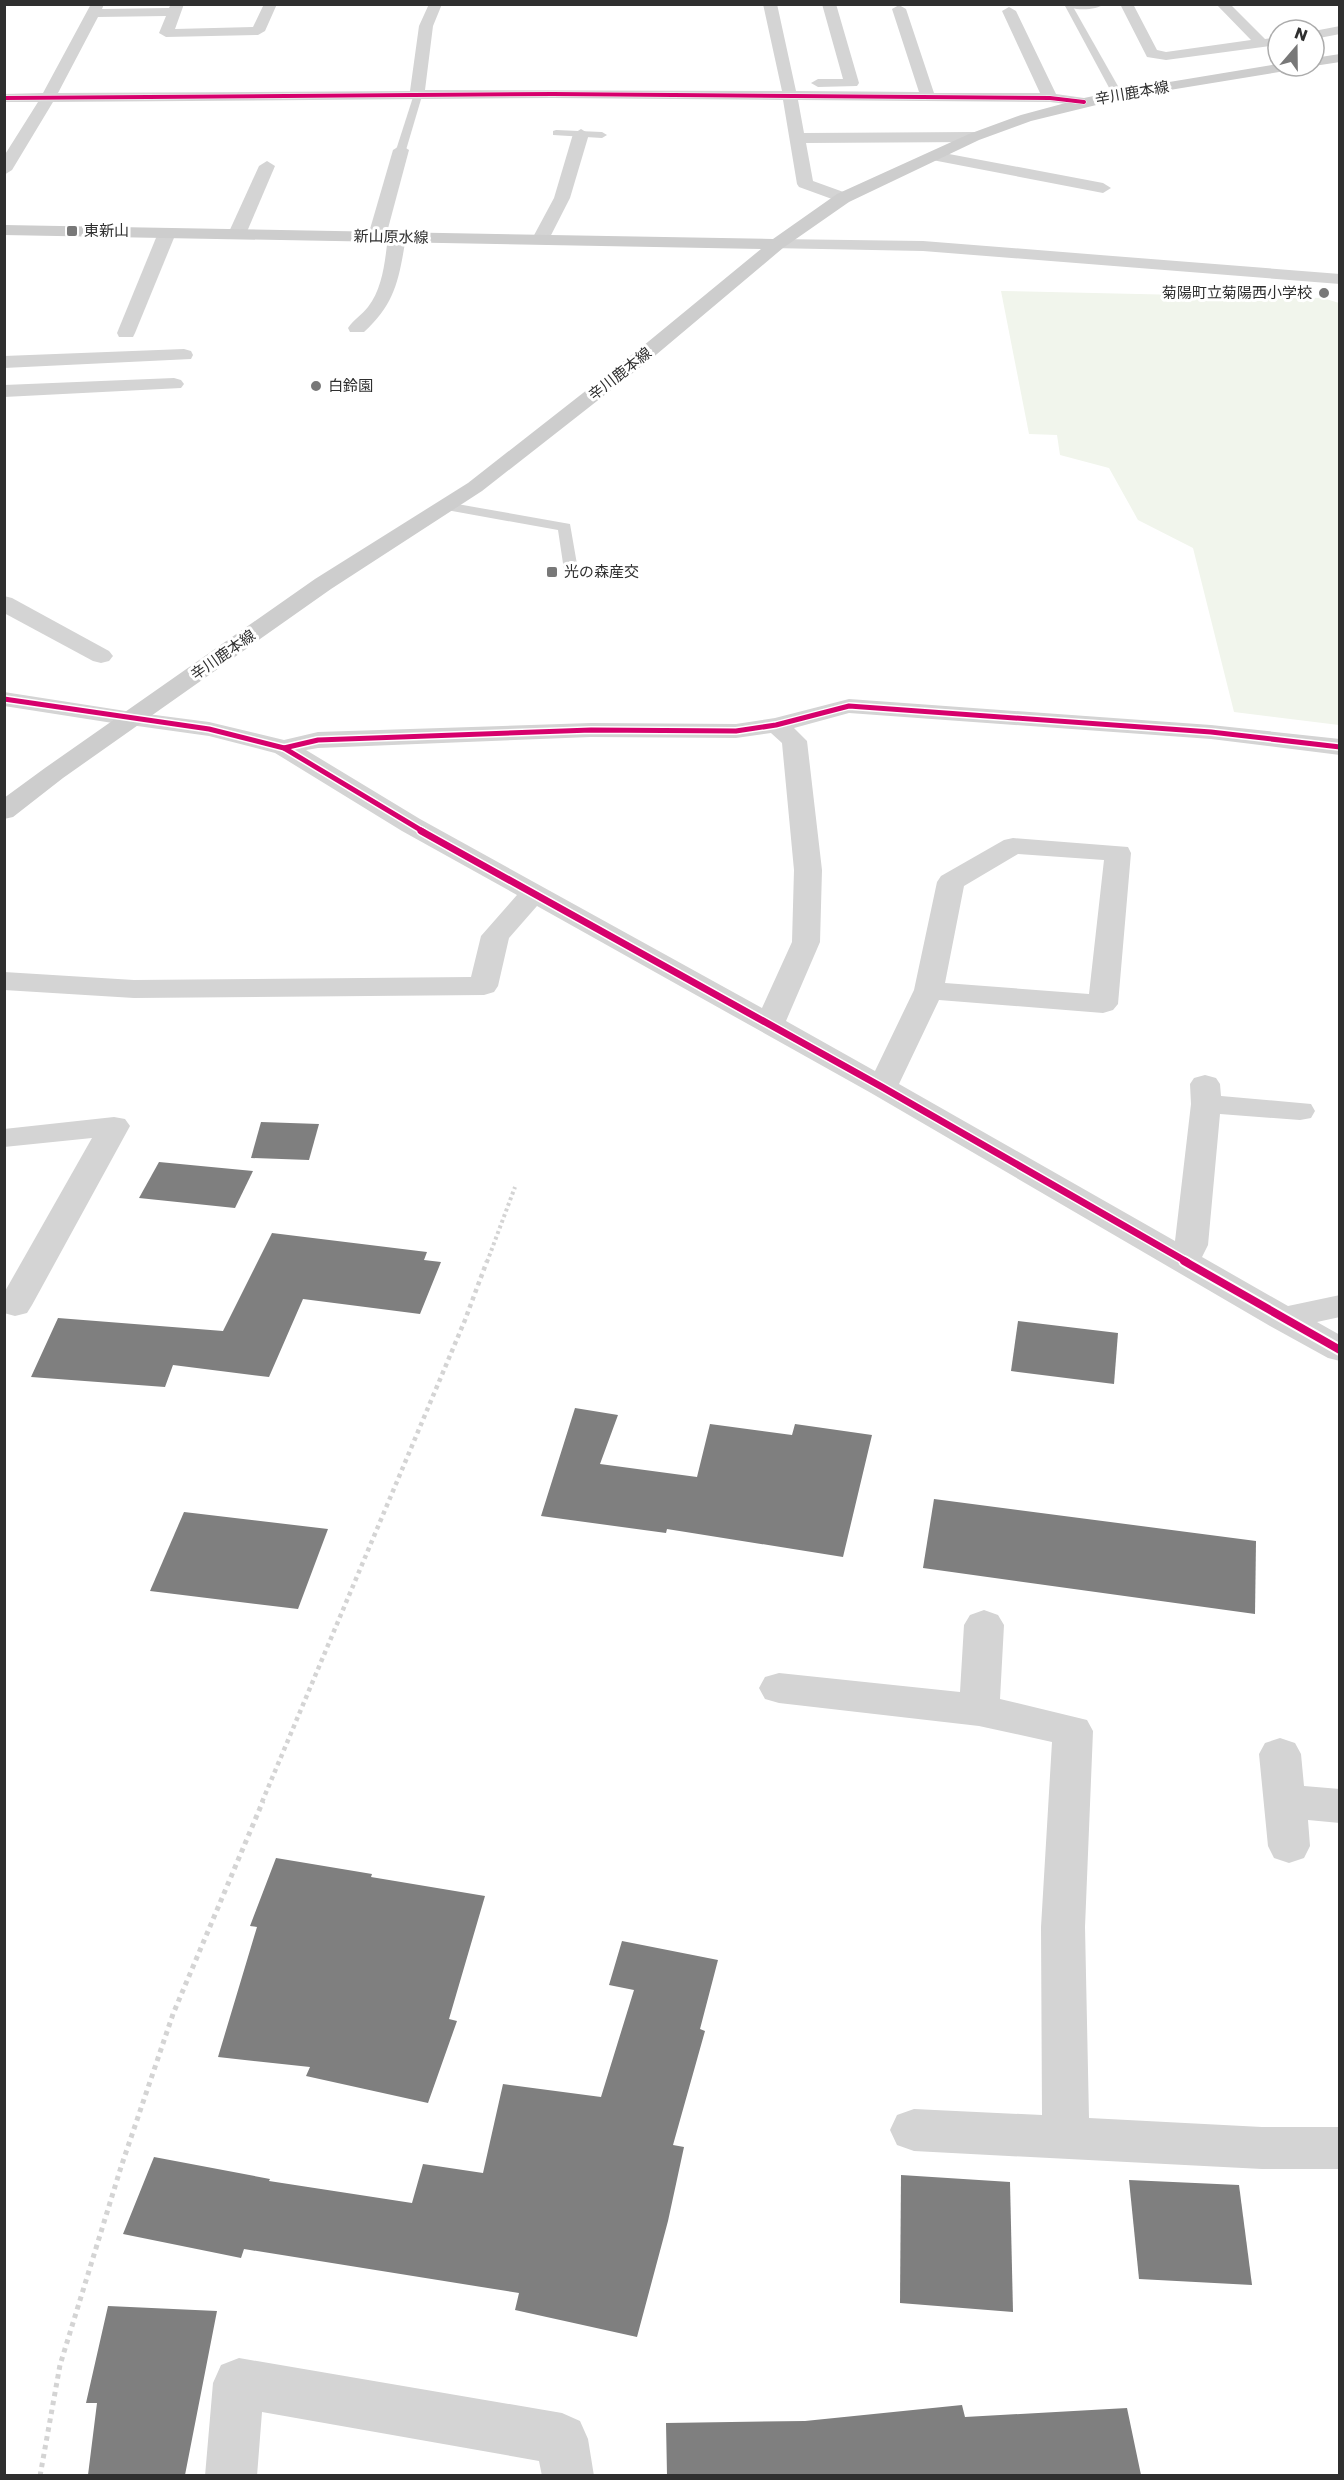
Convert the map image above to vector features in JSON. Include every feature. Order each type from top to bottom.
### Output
[{"type":"main road","name":"辛川鹿本線","points":[[4,811],[322,584],[475,487],[642,357],[777,244],[843,198],[974,137],[1026,118],[1118,95],[1266,70]]},
{"type":"main road","name":"新山原水線","points":[[4,230],[777,244]]},
{"type":"street","points":[[4,170],[48,98],[96,9],[176,8],[166,33],[258,31],[271,4]]},
{"type":"street","points":[[417,96],[426,26],[436,4]]},
{"type":"street","points":[[770,4],[805,184],[843,198]]},
{"type":"street","points":[[4,98],[553,94],[788,89],[852,83],[829,4]]},
{"type":"street","points":[[1068,5],[1098,4]]},
{"type":"street","points":[[1126,4],[1152,54],[1166,56],[1266,42]]},
{"type":"street","points":[[1222,4],[1261,43]]},
{"type":"street","points":[[899,9],[928,97]]},
{"type":"street","points":[[1009,11],[1050,98]]},
{"type":"street","points":[[788,89],[928,97],[1050,98],[1084,102]]},
{"type":"street","points":[[541,239],[562,198],[580,134]]},
{"type":"street","points":[[797,138],[974,137]]},
{"type":"street","points":[[377,237],[401,150]]},
{"type":"street","points":[[933,156],[1102,188]]},
{"type":"street","points":[[237,234],[267,166]]},
{"type":"street","points":[[126,333],[167,233]]},
{"type":"street","points":[[357,328],[372,316],[387,292],[397,237]]},
{"type":"street","points":[[777,244],[934,246],[1046,254],[1181,268],[1340,279]]},
{"type":"street","points":[[4,362],[184,355]]},
{"type":"street","points":[[4,391],[174,384]]},
{"type":"street","points":[[4,603],[100,656]]},
{"type":"street","points":[[4,699],[209,729],[284,748],[411,825],[882,1087],[1183,1262],[1340,1350]]},
{"type":"street","points":[[284,748],[318,740],[591,730],[736,731],[776,725],[849,706],[1211,732],[1340,747]]},
{"type":"street","points":[[770,1024],[806,942],[808,870],[794,741],[776,725]]},
{"type":"street","points":[[882,1087],[929,990],[951,882],[1014,846],[1118,853],[1103,1004],[929,990]]},
{"type":"street","points":[[4,981],[134,988],[484,986],[495,936],[535,892]]},
{"type":"street","points":[[1183,1262],[1191,1245],[1205,1094],[1300,1111]]},
{"type":"street","points":[[4,1138],[114,1126],[15,1305]]},
{"type":"street","points":[[1282,1318],[1340,1306]]},
{"type":"street","points":[[979,1710],[984,1625]]},
{"type":"street","points":[[779,1688],[979,1710],[1073,1731],[1063,1927],[1066,2136]]},
{"type":"street","points":[[1280,1754],[1289,1845]]},
{"type":"street","points":[[1286,1800],[1340,1806]]},
{"type":"street","points":[[914,2130],[1066,2136],[1262,2148],[1340,2148]]},
{"type":"street","points":[[231,2475],[239,2383],[562,2439],[568,2475]]},
{"type":"lane","points":[[1068,5],[1118,95]]},
{"type":"lane","points":[[401,150],[417,96]]},
{"type":"lane","points":[[556,133],[603,135]]},
{"type":"lane","points":[[446,506],[565,527],[571,570]]},
{"type":"path","points":[[40,2475],[60,2365],[121,2167],[172,2014],[460,1331],[515,1187]]},
{"type":"shaded area","points":[[1001,291],[1323,298],[1339,303],[1339,725],[1234,712],[1193,548],[1138,520],[1109,468],[1060,455],[1057,435],[1029,434]]},
{"type":"building","points":[[261,1122],[319,1124],[309,1160],[251,1158]]},
{"type":"building","points":[[159,1162],[253,1171],[235,1208],[139,1198]]},
{"type":"building","points":[[272,1233],[427,1252],[424,1260],[441,1262],[420,1314],[303,1299],[269,1377],[173,1365],[165,1387],[31,1377],[58,1318],[223,1331]]},
{"type":"building","points":[[1018,1321],[1118,1333],[1114,1384],[1011,1371]]},
{"type":"building","points":[[575,1408],[618,1415],[600,1464],[697,1477],[710,1424],[792,1435],[795,1424],[872,1435],[843,1557],[667,1529],[666,1533],[541,1516]]},
{"type":"building","points":[[934,1499],[1256,1541],[1255,1614],[923,1568]]},
{"type":"building","points":[[184,1512],[328,1529],[298,1609],[150,1591]]},
{"type":"building","points":[[276,1858],[485,1896],[449,2019],[457,2021],[428,2103],[306,2076],[310,2067],[218,2057],[257,1927],[250,1926]]},
{"type":"building","points":[[622,1941],[718,1960],[700,2029],[705,2031],[673,2145],[684,2147],[668,2221],[637,2337],[515,2310],[519,2293],[244,2249],[241,2258],[123,2234],[154,2157],[270,2179],[269,2181],[412,2203],[423,2164],[483,2173],[503,2084],[601,2097],[634,1990],[609,1985]]},
{"type":"building","points":[[901,2175],[1010,2182],[1013,2312],[900,2303]]},
{"type":"building","points":[[1129,2180],[1239,2185],[1252,2285],[1139,2279]]},
{"type":"building","points":[[108,2306],[217,2311],[185,2475],[88,2475],[97,2403],[86,2403]]},
{"type":"building","points":[[962,2405],[965,2417],[1127,2408],[1141,2475],[667,2475],[666,2423],[805,2421]]},
{"type":"cycle path","points":[[4,98],[553,94],[1050,98],[1084,102]]},
{"type":"cycle path","points":[[4,699],[209,729],[284,748],[411,825],[882,1087],[1340,1350]]},
{"type":"cycle path","points":[[284,748],[318,740],[591,730],[736,731],[776,725],[849,706],[1211,732],[1340,747]]},
{"type":"place","name":"東新山","points":[[72,231]]},
{"type":"place","name":"菊陽町立菊陽西小学校","points":[[1324,293]]},
{"type":"place","name":"白鈴園","points":[[316,386]]},
{"type":"place","name":"光の森産交","points":[[552,572]]}]
